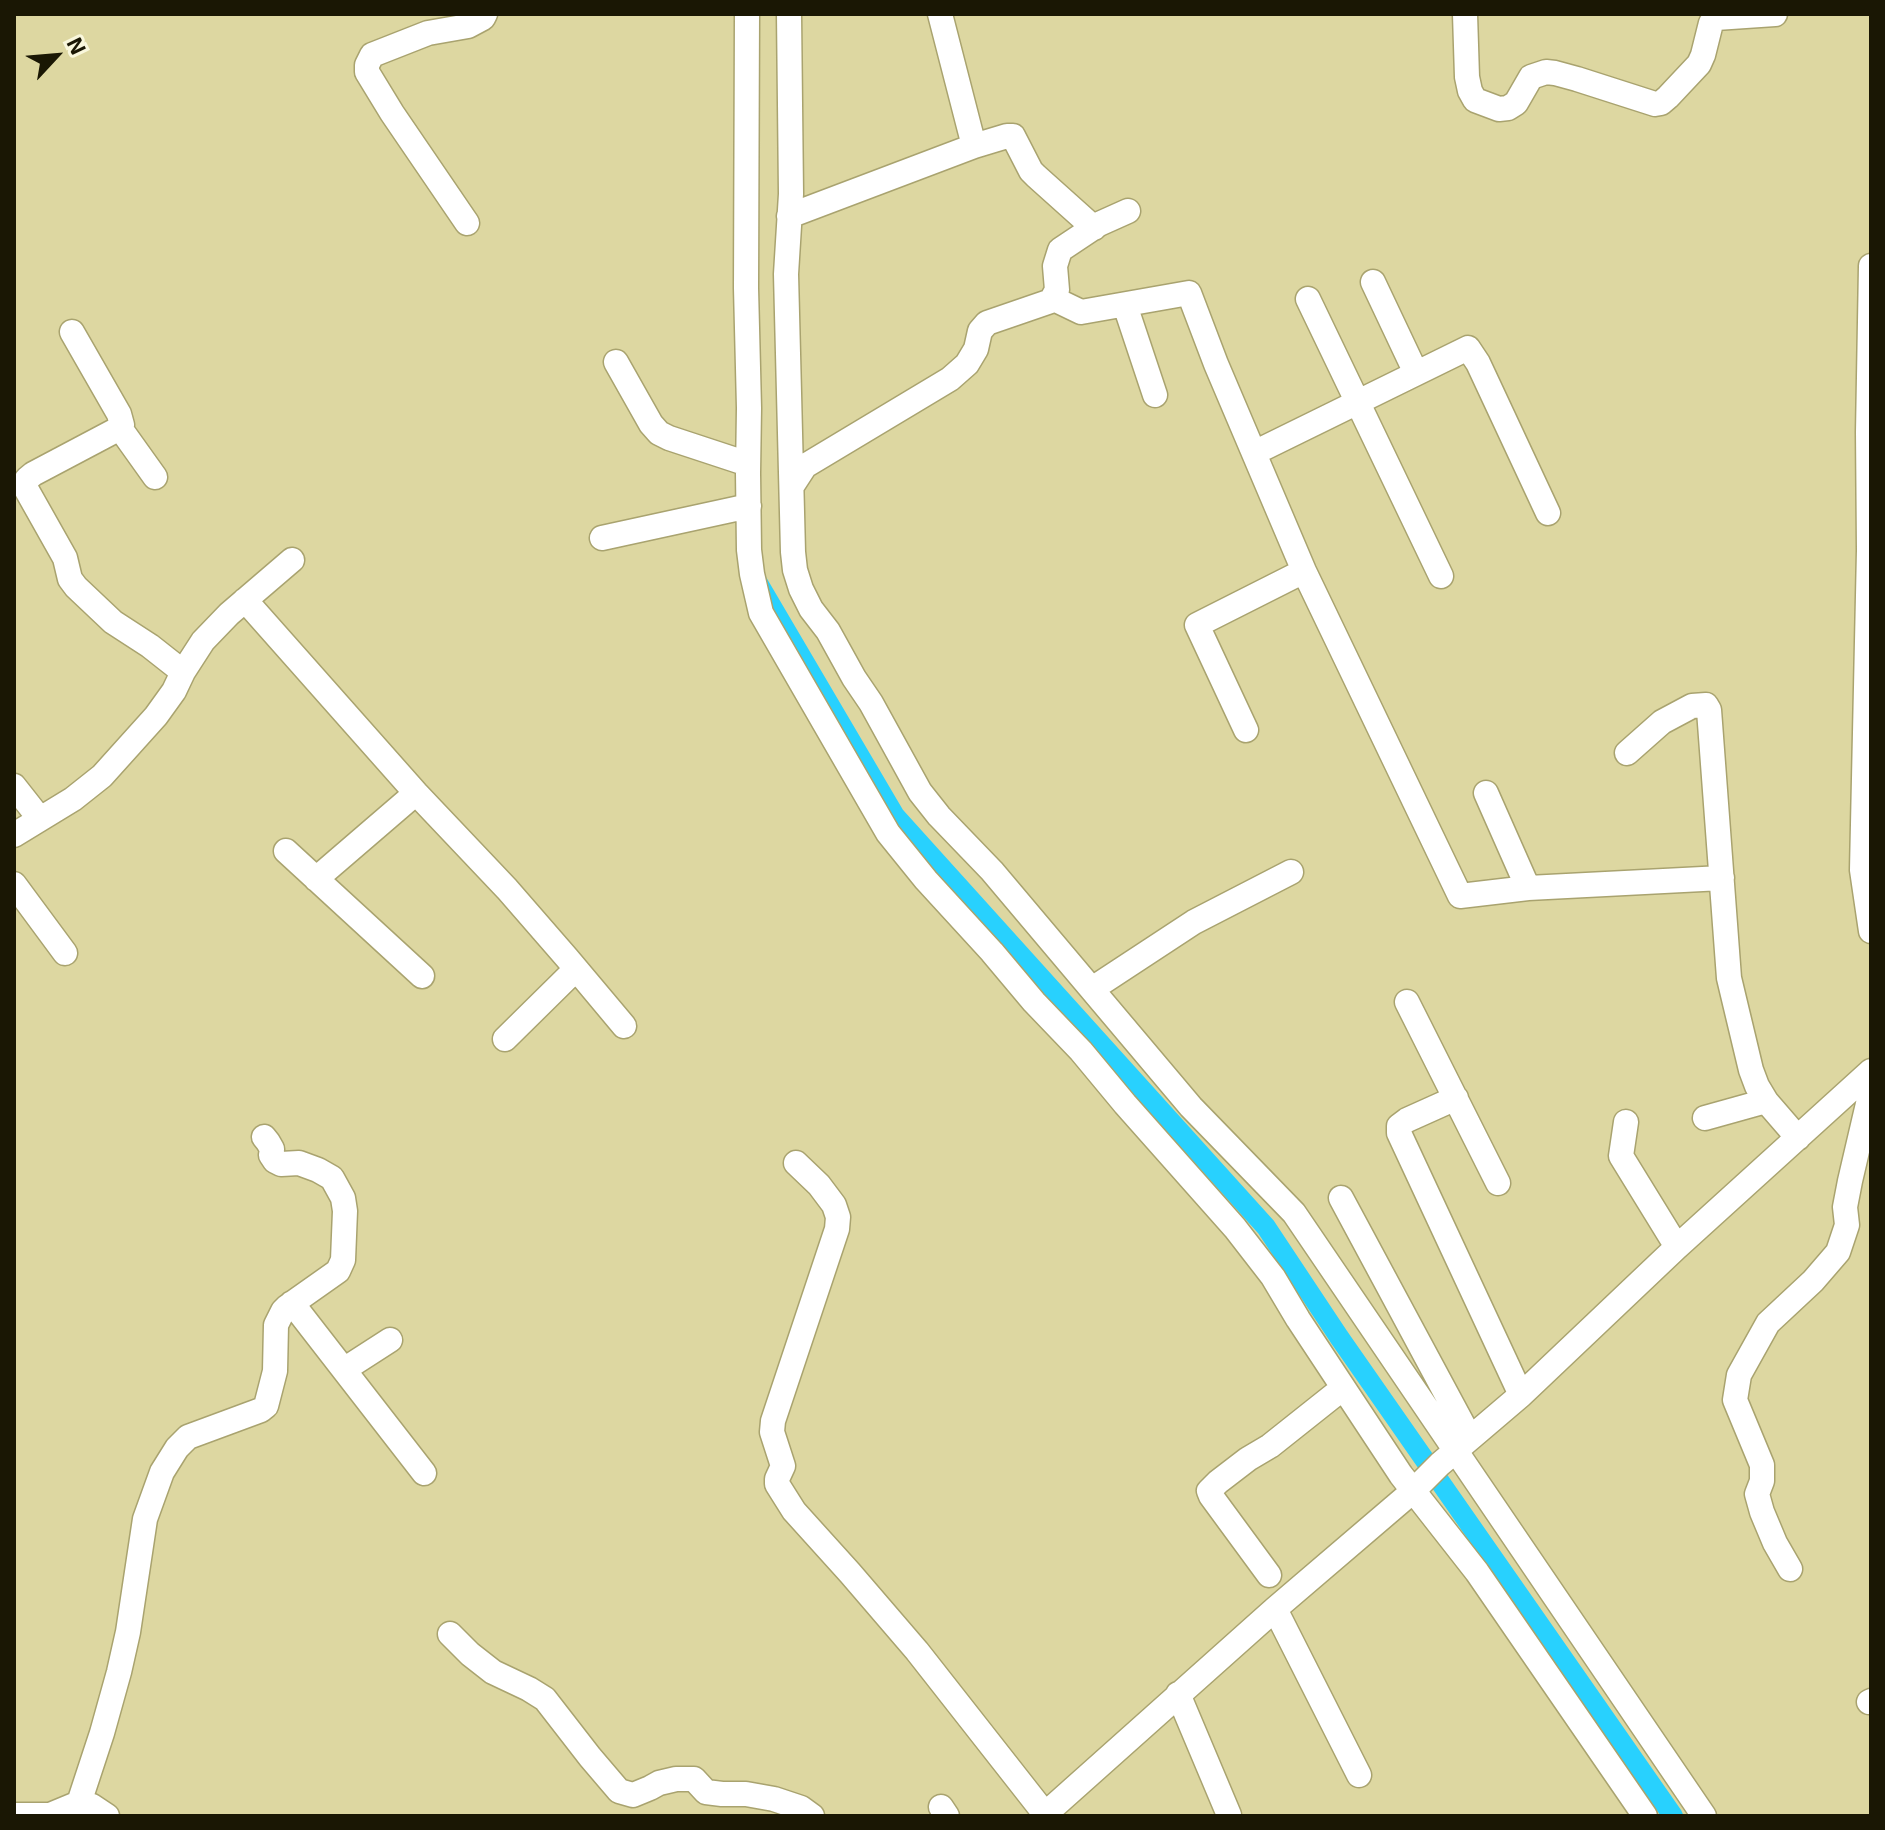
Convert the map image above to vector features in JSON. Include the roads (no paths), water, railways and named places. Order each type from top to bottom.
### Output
[{"type":"street","points":[[467,223],[392,113],[367,72],[367,65],[372,55],[428,33],[468,26],[485,14]]},
{"type":"street","points":[[747,14],[748,464],[752,574],[761,613],[888,833],[926,880],[1235,1228],[1273,1277],[1343,1388],[1477,1572],[1645,1816]]},
{"type":"street","points":[[789,14],[786,274],[795,570],[811,609],[828,631],[871,703],[920,792],[992,871],[1191,1107],[1294,1213],[1704,1816]]},
{"type":"street","points":[[940,14],[974,146]]},
{"type":"street","points":[[1465,14],[1470,91],[1475,100],[1499,109],[1516,103],[1531,77],[1546,72],[1655,104],[1661,103],[1699,64],[1711,23],[1716,18],[1775,14]]},
{"type":"street","points":[[789,216],[974,146],[1013,136],[1031,171],[1094,228]]},
{"type":"street","points":[[792,486],[805,466],[950,379],[967,364],[976,349],[980,331],[987,323],[1054,299],[1057,290],[1055,266],[1060,250],[1128,211]]},
{"type":"street","points":[[1871,266],[1868,432],[1870,550],[1862,870],[1868,886],[1871,931]]},
{"type":"street","points":[[1373,282],[1416,373]]},
{"type":"street","points":[[1054,299],[1081,312],[1189,293],[1304,571],[1460,896],[1528,888],[1722,878]]},
{"type":"street","points":[[1308,299],[1441,576]]},
{"type":"street","points":[[1125,305],[1155,395]]},
{"type":"street","points":[[72,332],[122,422],[120,428],[33,474],[27,479],[25,487],[65,558],[70,579],[76,587],[113,622],[183,672]]},
{"type":"street","points":[[1254,453],[1468,348],[1478,363],[1548,513]]},
{"type":"street","points":[[616,362],[659,433],[748,464]]},
{"type":"street","points":[[120,428],[155,477]]},
{"type":"street","points":[[602,538],[749,506]]},
{"type":"street","points":[[14,835],[73,799],[102,776],[156,716],[203,641],[292,560]]},
{"type":"street","points":[[1246,730],[1197,625],[1304,571]]},
{"type":"street","points":[[245,600],[416,793],[507,889],[624,1026]]},
{"type":"street","points":[[1627,753],[1662,722],[1692,706],[1706,705],[1709,710],[1729,978],[1751,1070],[1766,1101],[1798,1138]]},
{"type":"street","points":[[14,786],[40,819]]},
{"type":"street","points":[[316,879],[416,793]]},
{"type":"street","points":[[1486,793],[1528,888]]},
{"type":"street","points":[[286,851],[422,976]]},
{"type":"street","points":[[1092,989],[1194,922],[1291,872]]},
{"type":"street","points":[[14,884],[65,953]]},
{"type":"street","points":[[505,1039],[576,969]]},
{"type":"street","points":[[1407,1002],[1498,1183]]},
{"type":"street","points":[[796,1163],[819,1185],[834,1205],[838,1217],[837,1229],[773,1421],[772,1432],[783,1466],[777,1484],[794,1511],[917,1651],[1044,1815],[1521,1395],[1677,1247],[1871,1073]]},
{"type":"street","points":[[1790,1569],[1775,1543],[1759,1503],[1757,1494],[1762,1481],[1762,1465],[1735,1400],[1739,1375],[1768,1323],[1813,1281],[1838,1252],[1847,1225],[1845,1207],[1871,1091]]},
{"type":"street","points":[[1456,1098],[1407,1120],[1399,1126],[1399,1133],[1521,1395]]},
{"type":"street","points":[[1705,1118],[1766,1101]]},
{"type":"street","points":[[1626,1122],[1621,1156],[1677,1247]]},
{"type":"street","points":[[79,1803],[119,1672],[145,1519],[162,1472],[188,1437],[266,1406],[275,1371],[276,1325],[283,1311],[338,1271],[343,1260],[345,1211],[343,1198],[332,1178],[299,1163],[281,1164],[275,1161],[264,1137]]},
{"type":"street","points":[[1341,1198],[1455,1451]]},
{"type":"street","points":[[292,1303],[424,1473]]},
{"type":"street","points":[[345,1369],[390,1340]]},
{"type":"street","points":[[1269,1575],[1209,1491],[1343,1388]]},
{"type":"street","points":[[1275,1609],[1359,1775]]},
{"type":"street","points":[[450,1634],[493,1672],[545,1699],[619,1791],[633,1795],[659,1783],[694,1779],[706,1792],[774,1799],[801,1808],[812,1816]]},
{"type":"street","points":[[1178,1694],[1229,1815]]},
{"type":"street","points":[[14,1815],[50,1815],[79,1803],[92,1806],[107,1816]]},
{"type":"waterway","points":[[758,583],[895,816],[1266,1227],[1339,1337],[1673,1816]]}]
